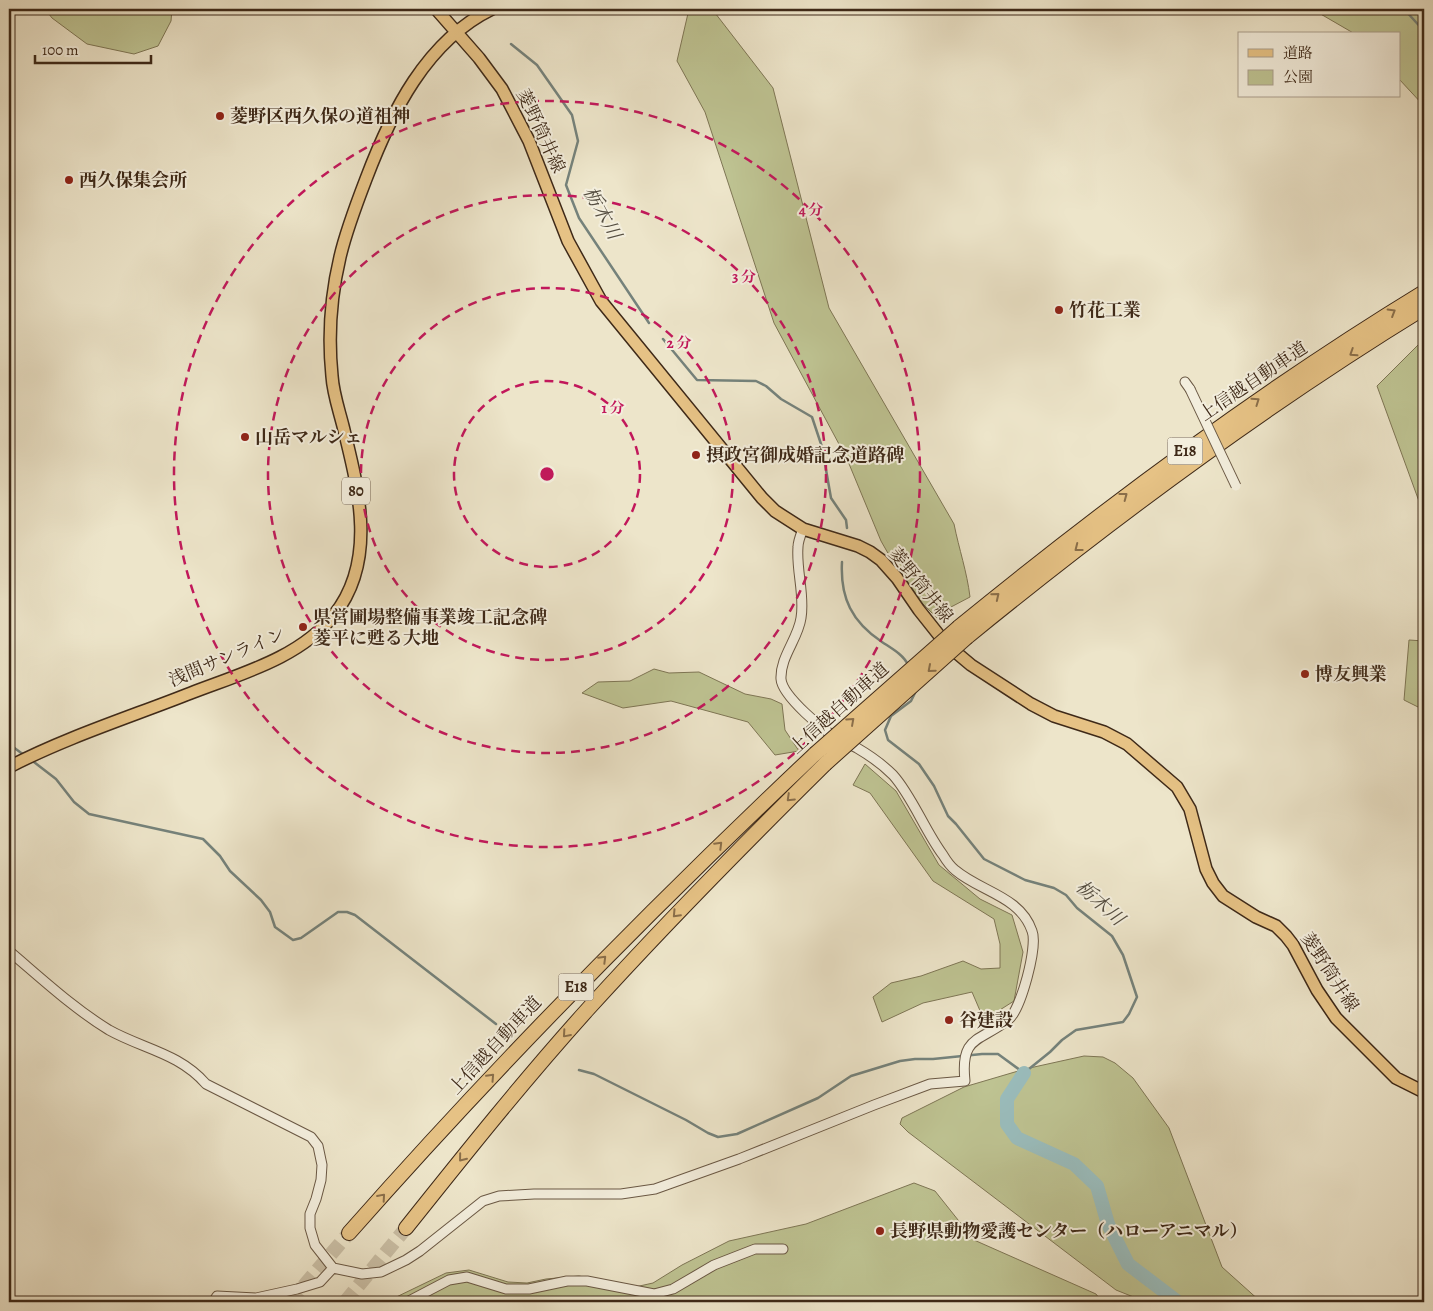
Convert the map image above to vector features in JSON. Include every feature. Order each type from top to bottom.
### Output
[{"type":"highway","name":"上信越自動車道","points":[[350,1233],[436,1135],[562,1002],[726,838],[820,759],[1084,526],[1195,444],[1319,358],[1424,292]]},
{"type":"highway","name":"上信越自動車道","points":[[963,632],[1202,456],[1333,366],[1424,308]]},
{"type":"highway","name":"上信越自動車道","points":[[406,1228],[500,1111],[587,1010],[820,759]]},
{"type":"main road","name":"菱野筒井線","points":[[436,9],[502,89],[529,141],[568,241],[601,301],[751,486],[775,511],[803,529],[858,546],[881,560],[897,578],[946,644],[971,665],[1031,704],[1054,716],[1104,732],[1127,744],[1177,787],[1190,809],[1206,869],[1213,883],[1223,896],[1256,917],[1276,926],[1293,945],[1317,990],[1336,1018],[1396,1078],[1424,1092]]},
{"type":"main road","name":"浅間サンライン","points":[[9,767],[43,749],[272,661],[314,635],[335,614],[347,594],[356,572],[361,549],[362,525],[352,465],[332,378],[331,322],[340,259],[349,225],[367,175],[395,110],[410,85],[427,62],[455,33],[492,9]]},
{"type":"street","points":[[1187,385],[1236,486]]},
{"type":"street","points":[[9,951],[83,1012],[110,1030],[174,1058],[196,1072],[206,1084],[312,1137],[318,1146],[322,1165],[321,1180],[310,1214],[310,1228],[315,1245],[333,1268],[362,1274],[381,1272],[420,1251],[483,1201],[499,1196],[621,1194],[655,1189],[739,1159],[930,1084],[965,1081],[964,1067],[968,1050],[973,1040],[1010,1020],[1018,1008],[1030,965],[1034,943],[1033,932],[1021,911],[1005,898],[954,870],[931,840],[904,791],[893,776],[857,748],[839,740],[789,697],[781,680],[782,669],[798,632],[802,617],[798,545],[803,529]]},
{"type":"street","points":[[407,1302],[449,1280],[467,1277],[506,1289],[529,1289],[567,1281],[586,1282],[654,1294],[673,1289],[714,1265],[755,1249],[783,1249]]},
{"type":"street","points":[[213,1302],[217,1296],[256,1298],[297,1289],[320,1282],[333,1268]]},
{"type":"green space","points":[[45,9],[172,9],[171,21],[158,46],[134,54],[87,44],[52,18]]},
{"type":"green space","points":[[689,9],[712,9],[773,88],[829,308],[954,524],[970,597],[951,607],[937,618],[909,590],[881,541],[847,459],[774,323],[705,112],[677,61]]},
{"type":"green space","points":[[1312,9],[1424,9],[1424,106],[1400,80],[1400,32],[1352,32]]},
{"type":"green space","points":[[1424,339],[1424,515],[1377,386]]},
{"type":"green space","points":[[1409,640],[1424,641],[1424,710],[1404,700]]},
{"type":"green space","points":[[654,669],[669,673],[699,672],[745,694],[771,699],[782,704],[785,730],[799,751],[775,755],[748,722],[671,701],[623,708],[582,693],[598,682],[630,681]]},
{"type":"green space","points":[[865,764],[896,791],[939,865],[980,899],[1012,915],[1023,952],[1014,1001],[984,1020],[972,992],[923,1003],[882,1022],[873,997],[891,983],[921,976],[963,961],[981,969],[1000,968],[1000,944],[994,919],[933,881],[870,793],[853,785]]},
{"type":"green space","points":[[1084,1056],[1103,1057],[1115,1063],[1133,1078],[1169,1128],[1222,1267],[1261,1302],[1146,1302],[1116,1290],[900,1124],[902,1118],[964,1087],[1025,1069]]},
{"type":"green space","points":[[914,1183],[935,1191],[974,1240],[1096,1294],[1102,1302],[386,1302],[446,1273],[469,1270],[508,1282],[527,1283],[579,1276],[635,1287],[653,1283],[682,1265],[729,1241],[806,1224]]},
{"type":"waterway","points":[[1404,9],[1424,31]]},
{"type":"waterway","name":"栃木川","points":[[511,44],[537,65],[572,115],[578,141],[566,185],[579,218],[649,323]]},
{"type":"waterway","name":"栃木川","points":[[663,339],[697,380],[756,381],[766,386],[781,399],[812,417],[822,447],[831,498],[846,520],[847,528]]},
{"type":"waterway","name":"栃木川","points":[[842,562],[843,587],[850,608],[863,626],[900,655],[908,665]]},
{"type":"waterway","name":"栃木川","points":[[579,1070],[594,1074],[718,1137],[737,1134],[818,1098],[851,1076],[900,1061],[998,1054],[1024,1073],[1076,1030],[1123,1022],[1137,997],[1123,955],[1112,936],[1077,908],[1066,895],[1054,888],[1025,880],[984,859],[948,816],[934,786],[919,764],[888,740],[885,730],[891,716],[911,701],[916,691]]},
{"type":"waterway","points":[[9,744],[24,755]]},
{"type":"waterway","points":[[30,759],[56,779],[74,802],[89,814],[203,839],[220,856],[230,871],[261,900],[270,912],[275,927],[293,940],[301,938],[338,912],[347,912],[355,915],[496,1024]]},
{"type":"waterway","name":"栃木川","points":[[1024,1073],[1007,1099],[1007,1124],[1017,1138],[1074,1164],[1097,1186],[1108,1224],[1128,1264],[1178,1302]]},
{"type":"tunnel","points":[[345,1302],[406,1228]]},
{"type":"tunnel","points":[[290,1302],[349,1233]]},
{"type":"place","name":"菱野区西久保の道祖神","points":[[220,116]]},
{"type":"place","name":"西久保集会所","points":[[69,180]]},
{"type":"place","name":"竹花工業","points":[[1059,310]]},
{"type":"place","name":"山岳マルシェ","points":[[245,437]]},
{"type":"place","name":"摂政宮御成婚記念道路碑","points":[[696,455]]},
{"type":"place","name":"県営圃場整備事業竣工記念碑 菱平に甦る大地","points":[[303,627]]},
{"type":"place","name":"博友興業","points":[[1305,674]]},
{"type":"place","name":"谷建設","points":[[949,1020]]},
{"type":"place","name":"長野県動物愛護センター（ハローアニマル）","points":[[880,1231]]}]
